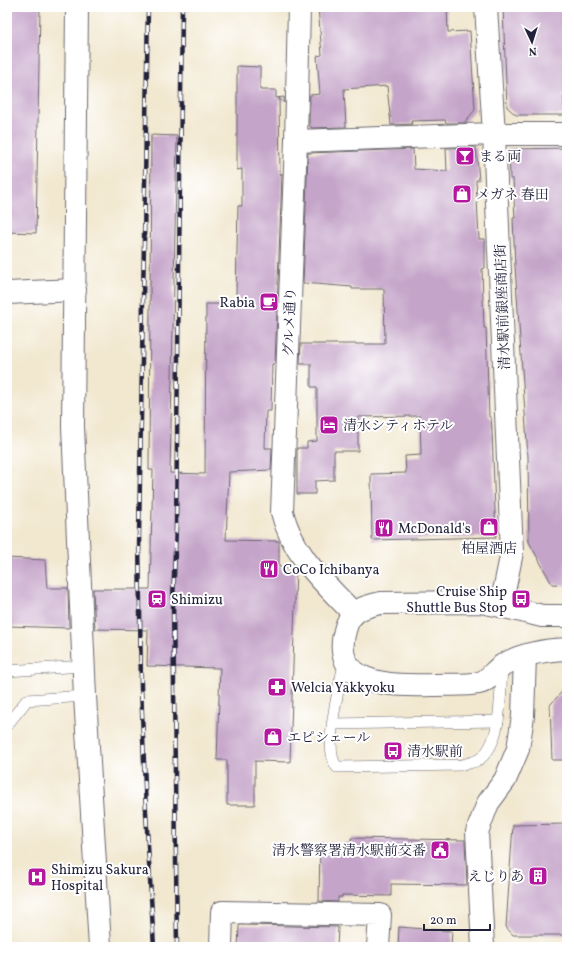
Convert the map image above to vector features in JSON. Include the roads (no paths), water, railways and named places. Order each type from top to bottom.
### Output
[{"type":"street","points":[[77,7],[75,290],[72,427],[83,666],[100,947]]},
{"type":"street","name":"グルメ通り","points":[[299,7],[296,141],[282,512],[287,530],[304,561],[353,613]]},
{"type":"street","name":"清水駅前銀座商店街","points":[[486,7],[494,134],[512,552],[501,606]]},
{"type":"street","points":[[296,141],[494,134],[567,134]]},
{"type":"street","points":[[7,293],[75,290]]},
{"type":"street","points":[[567,616],[542,616],[480,602],[381,603],[365,607],[353,613],[347,623],[344,638],[345,660],[361,676],[374,683],[388,685],[480,683],[490,677],[502,666],[526,656],[554,650],[567,649]]},
{"type":"street","points":[[483,947],[477,832],[488,803],[506,780],[518,750],[523,716],[526,656]]},
{"type":"street","points":[[221,947],[222,912],[380,914],[378,947]]},
{"type":"lane","points":[[345,660],[332,724],[333,762],[337,766],[463,765],[479,760],[490,746],[498,721],[502,666]]},
{"type":"lane","points":[[7,671],[83,666]]},
{"type":"lane","points":[[7,725],[27,700],[85,696]]},
{"type":"lane","points":[[332,724],[498,721]]},
{"type":"railway","points":[[148,7],[139,535],[141,687],[146,812],[154,947]]},
{"type":"railway","points":[[177,947],[173,600],[176,527],[182,7]]},
{"type":"place","name":"まる両","points":[[465,156]]},
{"type":"place","name":"メガネ 春田","points":[[462,194]]},
{"type":"place","name":"Rabia","points":[[269,302]]},
{"type":"place","name":"清水シティホテル","points":[[329,425]]},
{"type":"place","name":"柏屋酒店","points":[[489,527]]},
{"type":"place","name":"McDonald's","points":[[384,528]]},
{"type":"place","name":"CoCo Ichibanya","points":[[269,569]]},
{"type":"place","name":"Shimizu","points":[[157,599]]},
{"type":"place","name":"Cruise Ship Shuttle Bus Stop","points":[[521,599]]},
{"type":"place","name":"Welcia Yakkyoku","points":[[277,687]]},
{"type":"place","name":"エピシェール","points":[[273,737]]},
{"type":"place","name":"清水駅前","points":[[393,751]]},
{"type":"place","name":"清水警察署清水駅前交番","points":[[440,850]]},
{"type":"place","name":"えじりあ","points":[[538,876]]},
{"type":"place","name":"Shimizu Sakura Hospital","points":[[37,877]]}]
